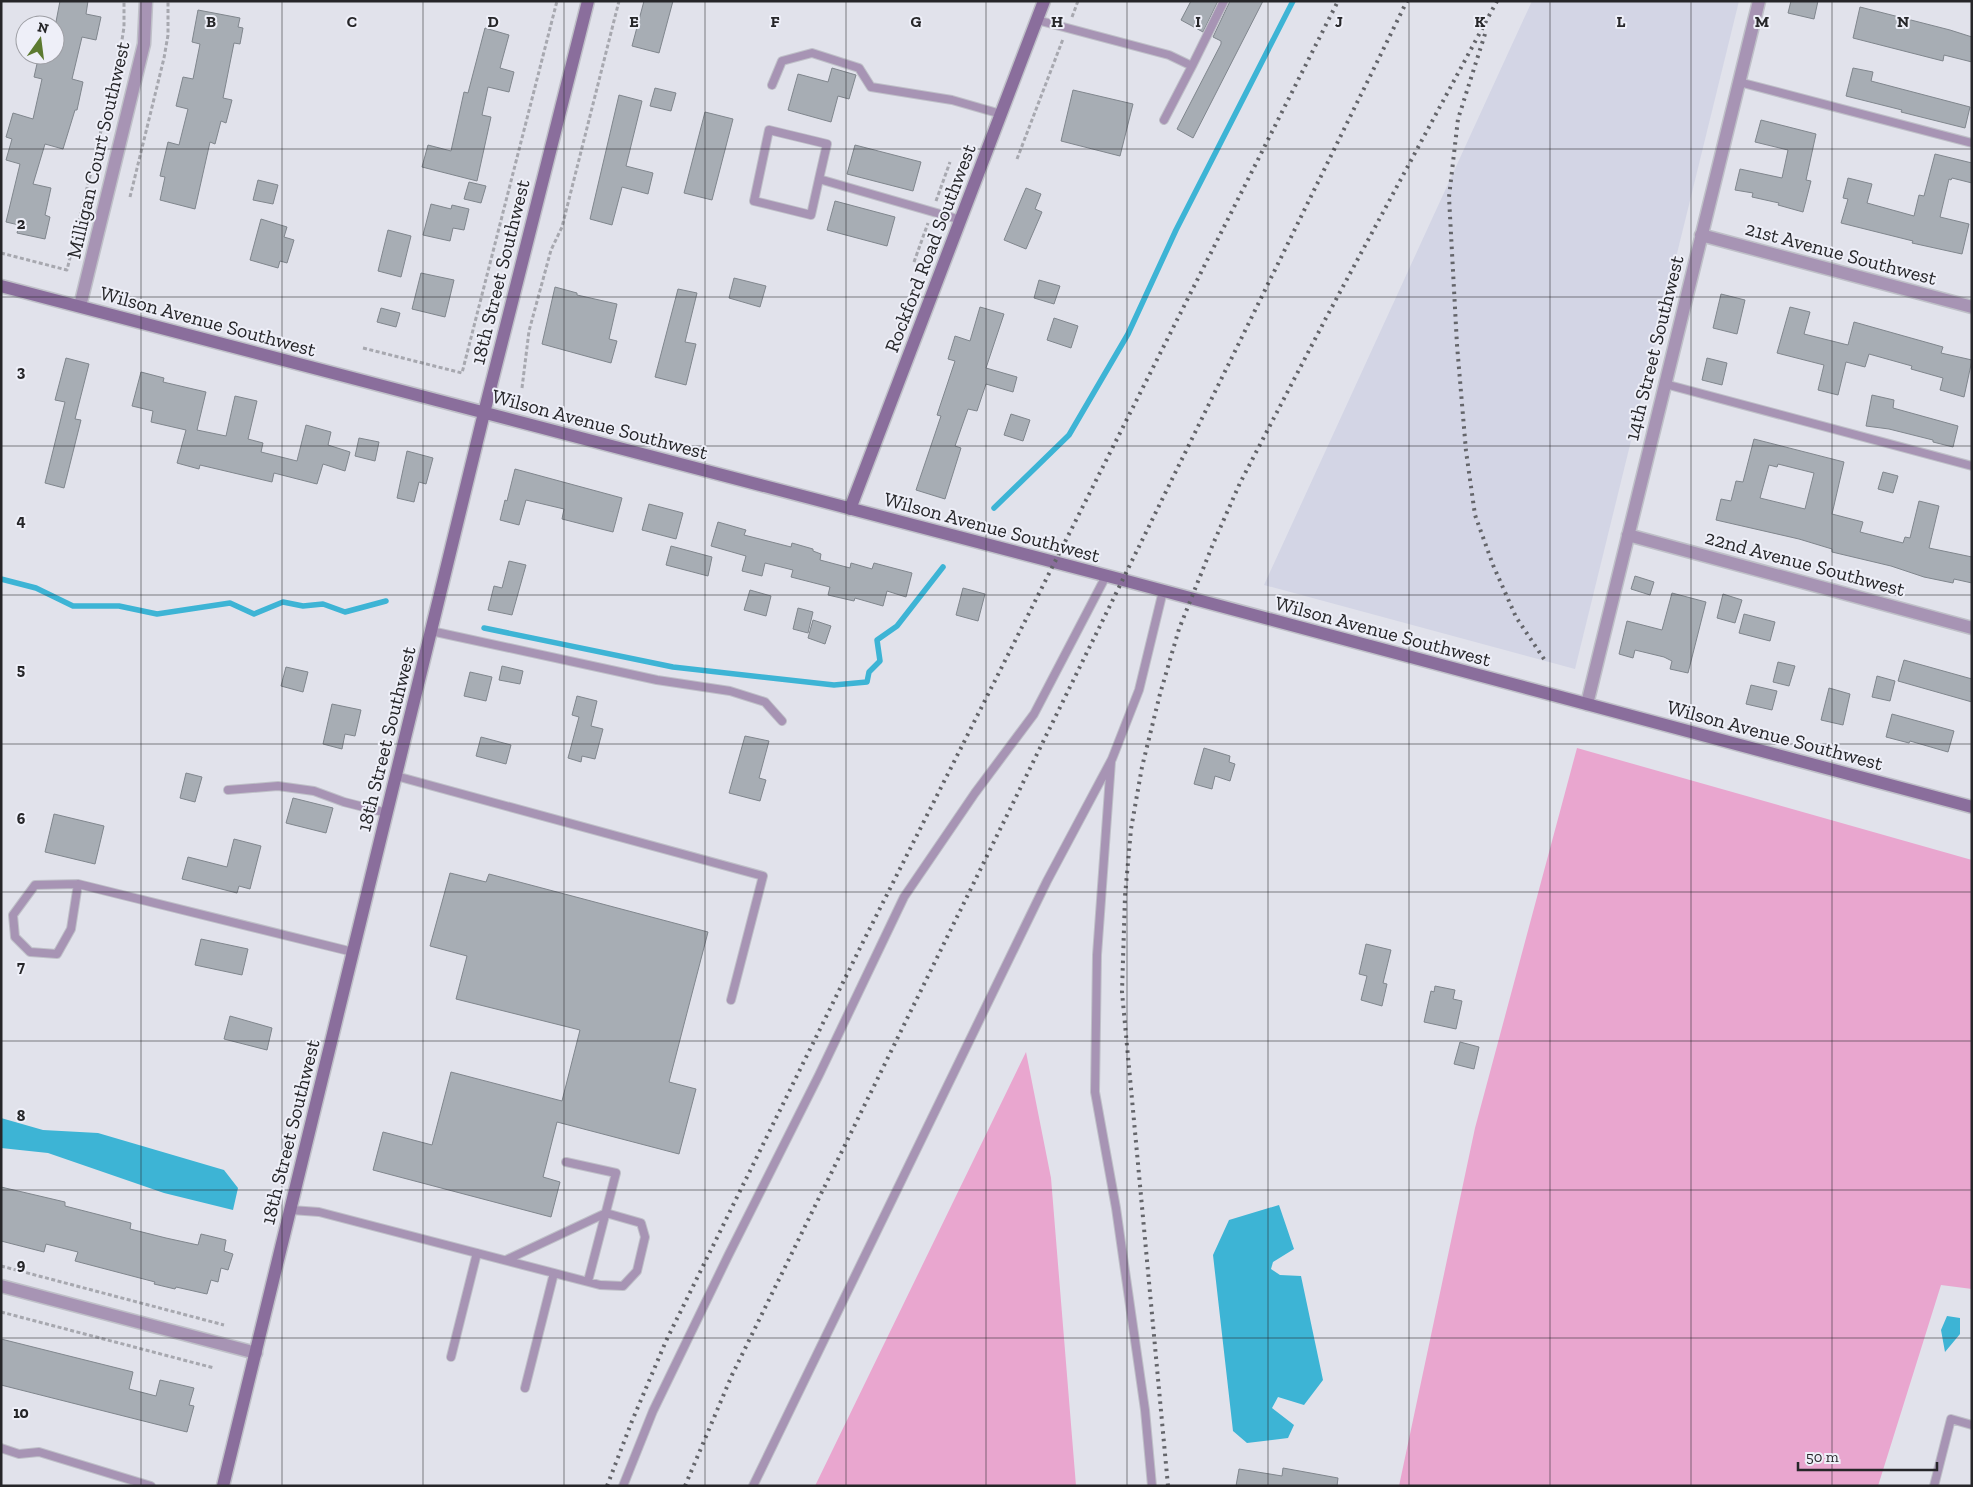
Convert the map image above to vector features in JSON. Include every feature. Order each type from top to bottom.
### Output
[{"type":"street","name":"Milligan Court Southwest","points":[[80,306],[144,44],[146,1]]},
{"type":"street","name":"18th Street Southwest","points":[[223,1486],[484,413],[588,1]]},
{"type":"street","name":"Rockford Road Southwest","points":[[850,509],[1044,1]]},
{"type":"street","name":"14th Street Southwest","points":[[1587,704],[1758,1]]},
{"type":"street","name":"21st Avenue Southwest","points":[[1701,235],[1972,307]]},
{"type":"street","name":"Wilson Avenue Southwest","points":[[1,286],[1163,591],[1972,807]]},
{"type":"street","name":"22nd Avenue Southwest","points":[[1628,536],[1972,628]]},
{"type":"street","points":[[1,1286],[256,1353]]},
{"type":"lane","points":[[1164,120],[1224,1]]},
{"type":"lane","points":[[1037,20],[1169,55],[1192,66]]},
{"type":"lane","points":[[772,86],[782,61],[812,54],[859,68],[871,87],[952,100],[1002,114]]},
{"type":"lane","points":[[1739,82],[1972,143]]},
{"type":"lane","points":[[770,130],[827,144],[819,179],[811,215],[754,201],[770,130]]},
{"type":"lane","points":[[819,179],[961,220]]},
{"type":"lane","points":[[1665,384],[1972,466]]},
{"type":"lane","points":[[622,1486],[653,1411],[904,897],[975,794],[1034,714],[1106,576]]},
{"type":"lane","points":[[753,1486],[1043,890],[1112,759],[1139,690],[1163,591]]},
{"type":"lane","points":[[431,631],[657,680],[730,691],[765,702],[782,721]]},
{"type":"lane","points":[[1112,759],[1097,955],[1095,1092],[1116,1208],[1145,1410],[1152,1486]]},
{"type":"lane","points":[[396,776],[763,876],[730,1000]]},
{"type":"lane","points":[[228,790],[278,786],[314,791],[344,802],[387,813]]},
{"type":"lane","points":[[78,884],[71,929],[57,954],[30,952],[15,937],[13,915],[35,885],[78,884],[353,952]]},
{"type":"lane","points":[[566,1162],[616,1174],[588,1282]]},
{"type":"lane","points":[[291,1210],[319,1212],[588,1282],[623,1286],[637,1271],[645,1238],[642,1223],[606,1213],[506,1260]]},
{"type":"lane","points":[[451,1357],[477,1253]]},
{"type":"lane","points":[[525,1388],[554,1273]]},
{"type":"lane","points":[[1934,1486],[1951,1419],[1972,1425]]},
{"type":"lane","points":[[1,1448],[19,1454],[39,1452],[151,1486]]},
{"type":"path","points":[[1,253],[67,270],[120,54],[124,27],[124,1]]},
{"type":"path","points":[[130,197],[164,58],[168,35],[168,1]]},
{"type":"path","points":[[363,348],[462,373],[557,1]]},
{"type":"path","points":[[522,388],[529,331],[551,250],[562,227],[619,1]]},
{"type":"path","points":[[1017,159],[1078,1]]},
{"type":"path","points":[[1,1266],[224,1325]]},
{"type":"path","points":[[1,1312],[214,1368]]},
{"type":"shaded area","points":[[1532,1],[1739,1],[1575,669],[1264,585]]},
{"type":"shaded area","points":[[1577,748],[1972,860],[1972,1289],[1941,1285],[1878,1486],[1399,1486],[1475,1128]]},
{"type":"shaded area","points":[[1026,1052],[1051,1178],[1076,1486],[815,1486]]},
{"type":"water","points":[[1,1118],[43,1130],[98,1133],[224,1170],[238,1188],[233,1210],[164,1193],[48,1153],[1,1148]]},
{"type":"water","points":[[1279,1205],[1294,1249],[1273,1262],[1271,1269],[1280,1275],[1301,1276],[1323,1380],[1304,1405],[1278,1397],[1272,1408],[1294,1425],[1288,1438],[1247,1443],[1233,1431],[1213,1255],[1229,1220]]},
{"type":"water","points":[[1947,1316],[1960,1318],[1960,1334],[1945,1352],[1941,1330]]},
{"type":"building","points":[[60,1],[88,1],[86,14],[101,17],[96,40],[82,37],[72,79],[83,82],[77,110],[75,110],[63,149],[45,144],[33,184],[51,188],[45,215],[50,217],[45,239],[17,233],[19,225],[6,222],[20,164],[6,160],[12,139],[6,137],[13,113],[33,119],[42,79],[34,77],[37,65],[65,65],[65,15],[57,15]]},
{"type":"building","points":[[644,1],[673,1],[659,53],[632,46]]},
{"type":"building","points":[[1191,1],[1218,1],[1203,32],[1181,20]]},
{"type":"building","points":[[1230,1],[1263,1],[1193,138],[1177,129],[1221,44],[1221,41],[1213,37]]},
{"type":"building","points":[[1791,1],[1818,1],[1814,19],[1788,13]]},
{"type":"building","points":[[1860,7],[1972,37],[1972,62],[1944,55],[1943,61],[1853,38]]},
{"type":"building","points":[[198,10],[240,18],[238,27],[243,28],[240,44],[234,43],[223,98],[232,100],[226,123],[221,121],[215,144],[210,142],[195,209],[160,200],[165,177],[160,176],[168,142],[179,145],[188,109],[176,106],[183,77],[193,79],[200,44],[192,42]]},
{"type":"building","points":[[485,28],[509,35],[500,68],[514,72],[509,92],[488,87],[482,115],[491,117],[477,181],[422,167],[428,145],[451,151],[464,92],[468,93]]},
{"type":"building","points":[[832,68],[856,75],[849,99],[838,96],[831,122],[788,110],[798,74],[828,82]]},
{"type":"building","points":[[1853,68],[1873,72],[1871,81],[1970,107],[1965,128],[1846,96]]},
{"type":"building","points":[[655,88],[676,93],[671,111],[650,106]]},
{"type":"building","points":[[1073,90],[1133,104],[1120,156],[1061,141]]},
{"type":"building","points":[[619,95],[642,101],[626,166],[653,173],[648,194],[622,187],[612,225],[590,219]]},
{"type":"building","points":[[705,112],[733,119],[712,200],[684,193]]},
{"type":"building","points":[[1761,120],[1816,134],[1806,180],[1811,181],[1803,212],[1778,205],[1779,203],[1752,197],[1753,193],[1735,190],[1740,169],[1782,178],[1788,150],[1755,142]]},
{"type":"building","points":[[855,145],[921,162],[913,191],[847,174]]},
{"type":"building","points":[[1935,154],[1972,163],[1972,183],[1949,179],[1940,217],[1969,224],[1962,254],[1912,243],[1913,241],[1841,223],[1848,199],[1843,198],[1848,178],[1872,184],[1867,203],[1914,216],[1919,195],[1924,196]]},
{"type":"building","points":[[258,180],[278,185],[273,204],[253,200]]},
{"type":"building","points":[[469,182],[486,186],[481,203],[464,199]]},
{"type":"building","points":[[1026,188],[1041,194],[1035,209],[1042,212],[1026,249],[1004,240]]},
{"type":"building","points":[[835,201],[895,217],[887,246],[827,230]]},
{"type":"building","points":[[431,204],[451,209],[452,205],[469,209],[464,230],[453,228],[450,241],[423,235]]},
{"type":"building","points":[[261,219],[287,227],[284,237],[294,240],[287,263],[280,261],[278,268],[250,260]]},
{"type":"building","points":[[388,230],[411,236],[401,277],[378,271]]},
{"type":"building","points":[[421,273],[454,280],[445,317],[412,309]]},
{"type":"building","points":[[734,278],[766,286],[760,307],[729,298]]},
{"type":"building","points":[[1039,280],[1060,286],[1054,304],[1034,298]]},
{"type":"building","points":[[555,287],[577,293],[577,295],[617,304],[609,339],[617,341],[611,363],[542,344]]},
{"type":"building","points":[[678,289],[697,293],[685,342],[696,344],[686,385],[655,377]]},
{"type":"building","points":[[1721,294],[1745,300],[1737,334],[1713,328]]},
{"type":"building","points":[[980,307],[1004,314],[986,368],[1017,377],[1013,392],[986,384],[977,411],[968,409],[955,446],[961,448],[945,499],[916,490],[941,416],[937,415],[955,361],[948,359],[955,336],[970,341]]},
{"type":"building","points":[[1790,307],[1810,312],[1804,334],[1848,345],[1854,322],[1943,347],[1941,353],[1972,360],[1964,397],[1940,390],[1943,378],[1911,369],[1912,366],[1869,354],[1865,367],[1846,362],[1838,395],[1818,390],[1824,365],[1777,353]]},
{"type":"building","points":[[381,308],[400,313],[396,327],[377,322]]},
{"type":"building","points":[[1054,318],[1078,326],[1071,348],[1047,340]]},
{"type":"building","points":[[66,358],[89,364],[75,419],[81,420],[64,488],[45,483],[65,402],[55,400]]},
{"type":"building","points":[[1707,358],[1727,363],[1722,385],[1702,380]]},
{"type":"building","points":[[141,372],[164,378],[163,382],[206,392],[197,430],[226,436],[235,396],[257,401],[248,439],[263,443],[261,452],[297,461],[306,425],[331,432],[328,445],[350,452],[345,471],[323,464],[317,484],[274,473],[272,482],[200,465],[199,469],[177,463],[186,430],[151,422],[153,411],[132,406]]},
{"type":"building","points":[[1872,395],[1894,400],[1893,408],[1958,426],[1953,447],[1889,429],[1866,426]]},
{"type":"building","points":[[1011,414],[1030,420],[1023,441],[1004,435]]},
{"type":"building","points":[[359,438],[379,442],[375,461],[355,456]]},
{"type":"building","points":[[1754,439],[1844,462],[1832,514],[1863,522],[1860,532],[1903,543],[1905,537],[1910,538],[1919,501],[1939,506],[1929,548],[1972,557],[1972,583],[1954,579],[1953,583],[1924,577],[1891,566],[1832,552],[1832,549],[1799,539],[1716,520],[1721,499],[1731,501],[1736,481],[1743,482]],"holes":[[[1778,464],[1814,473],[1805,509],[1760,498],[1769,465],[1777,467]]]},
{"type":"building","points":[[407,451],[433,458],[426,484],[419,482],[414,502],[397,498]]},
{"type":"building","points":[[515,469],[622,498],[613,532],[562,519],[564,509],[526,500],[519,525],[500,520]]},
{"type":"building","points":[[1883,472],[1898,476],[1893,493],[1878,489]]},
{"type":"building","points":[[649,504],[683,513],[676,539],[642,530]]},
{"type":"building","points":[[718,522],[746,530],[744,535],[791,547],[792,543],[813,549],[813,551],[821,554],[820,560],[850,568],[851,563],[872,569],[874,563],[912,573],[906,597],[887,591],[883,606],[855,598],[854,601],[828,595],[830,587],[791,577],[793,570],[765,563],[762,576],[742,571],[746,556],[711,546]]},
{"type":"building","points":[[671,546],[712,557],[708,576],[666,565]]},
{"type":"building","points":[[509,561],[526,565],[512,615],[488,610],[494,586],[502,588]]},
{"type":"building","points":[[1635,576],[1654,582],[1650,595],[1631,589]]},
{"type":"building","points":[[963,588],[985,594],[978,621],[956,615]]},
{"type":"building","points":[[750,590],[771,596],[766,616],[744,610]]},
{"type":"building","points":[[1672,593],[1706,602],[1688,673],[1670,669],[1672,661],[1664,657],[1635,650],[1633,658],[1619,654],[1627,621],[1662,630]]},
{"type":"building","points":[[1723,594],[1742,600],[1735,623],[1717,618]]},
{"type":"building","points":[[798,608],[813,612],[808,633],[793,629]]},
{"type":"building","points":[[1744,614],[1775,622],[1770,641],[1739,633]]},
{"type":"building","points":[[813,620],[831,626],[825,644],[808,638]]},
{"type":"building","points":[[1904,660],[1972,679],[1972,702],[1898,681]]},
{"type":"building","points":[[1778,662],[1795,666],[1789,686],[1773,682]]},
{"type":"building","points":[[502,666],[523,671],[520,684],[499,680]]},
{"type":"building","points":[[286,667],[308,672],[303,692],[281,686]]},
{"type":"building","points":[[470,672],[492,677],[486,701],[464,696]]},
{"type":"building","points":[[1877,676],[1895,681],[1890,701],[1872,697]]},
{"type":"building","points":[[1751,685],[1777,691],[1772,710],[1746,704]]},
{"type":"building","points":[[1829,688],[1850,694],[1843,725],[1821,720]]},
{"type":"building","points":[[577,696],[597,701],[591,726],[603,729],[595,759],[582,756],[581,762],[568,758],[579,717],[572,715]]},
{"type":"building","points":[[332,704],[361,710],[355,736],[345,734],[342,749],[323,744]]},
{"type":"building","points":[[1892,714],[1954,731],[1948,752],[1910,741],[1909,743],[1886,737]]},
{"type":"building","points":[[745,736],[769,741],[759,778],[766,780],[760,801],[729,793]]},
{"type":"building","points":[[481,737],[511,745],[506,764],[476,756]]},
{"type":"building","points":[[1204,748],[1230,756],[1229,762],[1235,764],[1230,781],[1215,776],[1212,789],[1194,784]]},
{"type":"building","points":[[186,773],[202,777],[195,802],[180,798]]},
{"type":"building","points":[[293,798],[333,808],[326,833],[286,823]]},
{"type":"building","points":[[54,814],[104,826],[95,864],[45,852]]},
{"type":"building","points":[[234,839],[261,846],[250,889],[239,886],[237,893],[182,879],[188,857],[227,867]]},
{"type":"building","points":[[450,873],[486,882],[489,874],[708,932],[669,1082],[696,1089],[679,1154],[557,1122],[543,1177],[560,1182],[551,1217],[373,1170],[383,1132],[432,1145],[451,1072],[562,1101],[580,1030],[456,999],[467,956],[430,946]]},
{"type":"building","points":[[201,939],[248,949],[242,975],[195,965]]},
{"type":"building","points":[[1366,944],[1391,950],[1383,983],[1387,984],[1382,1006],[1361,1000],[1367,976],[1359,974]]},
{"type":"building","points":[[1435,986],[1455,990],[1453,999],[1462,1001],[1456,1029],[1424,1022],[1431,991],[1434,992]]},
{"type":"building","points":[[230,1016],[272,1028],[267,1050],[224,1039]]},
{"type":"building","points":[[1460,1042],[1479,1047],[1474,1069],[1454,1064]]},
{"type":"building","points":[[1,1187],[65,1202],[65,1206],[131,1223],[130,1229],[166,1238],[198,1245],[201,1234],[226,1240],[224,1251],[233,1254],[228,1270],[221,1268],[218,1282],[211,1280],[207,1294],[154,1284],[155,1282],[75,1261],[78,1252],[46,1244],[44,1252],[1,1241]]},
{"type":"building","points":[[1,1339],[133,1372],[129,1389],[156,1396],[160,1380],[194,1388],[189,1405],[194,1406],[187,1432],[1,1385]]},
{"type":"building","points":[[1283,1468],[1338,1478],[1337,1486],[1236,1486],[1239,1469],[1282,1476]]},
{"type":"waterway","points":[[994,508],[1069,435],[1128,334],[1176,230],[1293,1]]},
{"type":"waterway","points":[[484,628],[673,667],[834,685],[867,682],[869,672],[880,661],[877,640],[897,626],[943,567]]},
{"type":"waterway","points":[[1,579],[36,588],[73,606],[119,606],[157,614],[230,603],[254,614],[283,602],[303,606],[323,604],[345,612],[386,601]]},
{"type":"railway","points":[[607,1486],[666,1341],[860,948],[1338,1]]},
{"type":"railway","points":[[685,1486],[732,1375],[1407,1]]},
{"type":"railway","points":[[1168,1486],[1122,992],[1125,896],[1131,829],[1142,767],[1160,694],[1179,629],[1240,483],[1326,318],[1497,1]]},
{"type":"railway","points":[[1485,34],[1458,119],[1449,197],[1457,345],[1466,451],[1475,515],[1493,565],[1516,617],[1546,662]]}]
